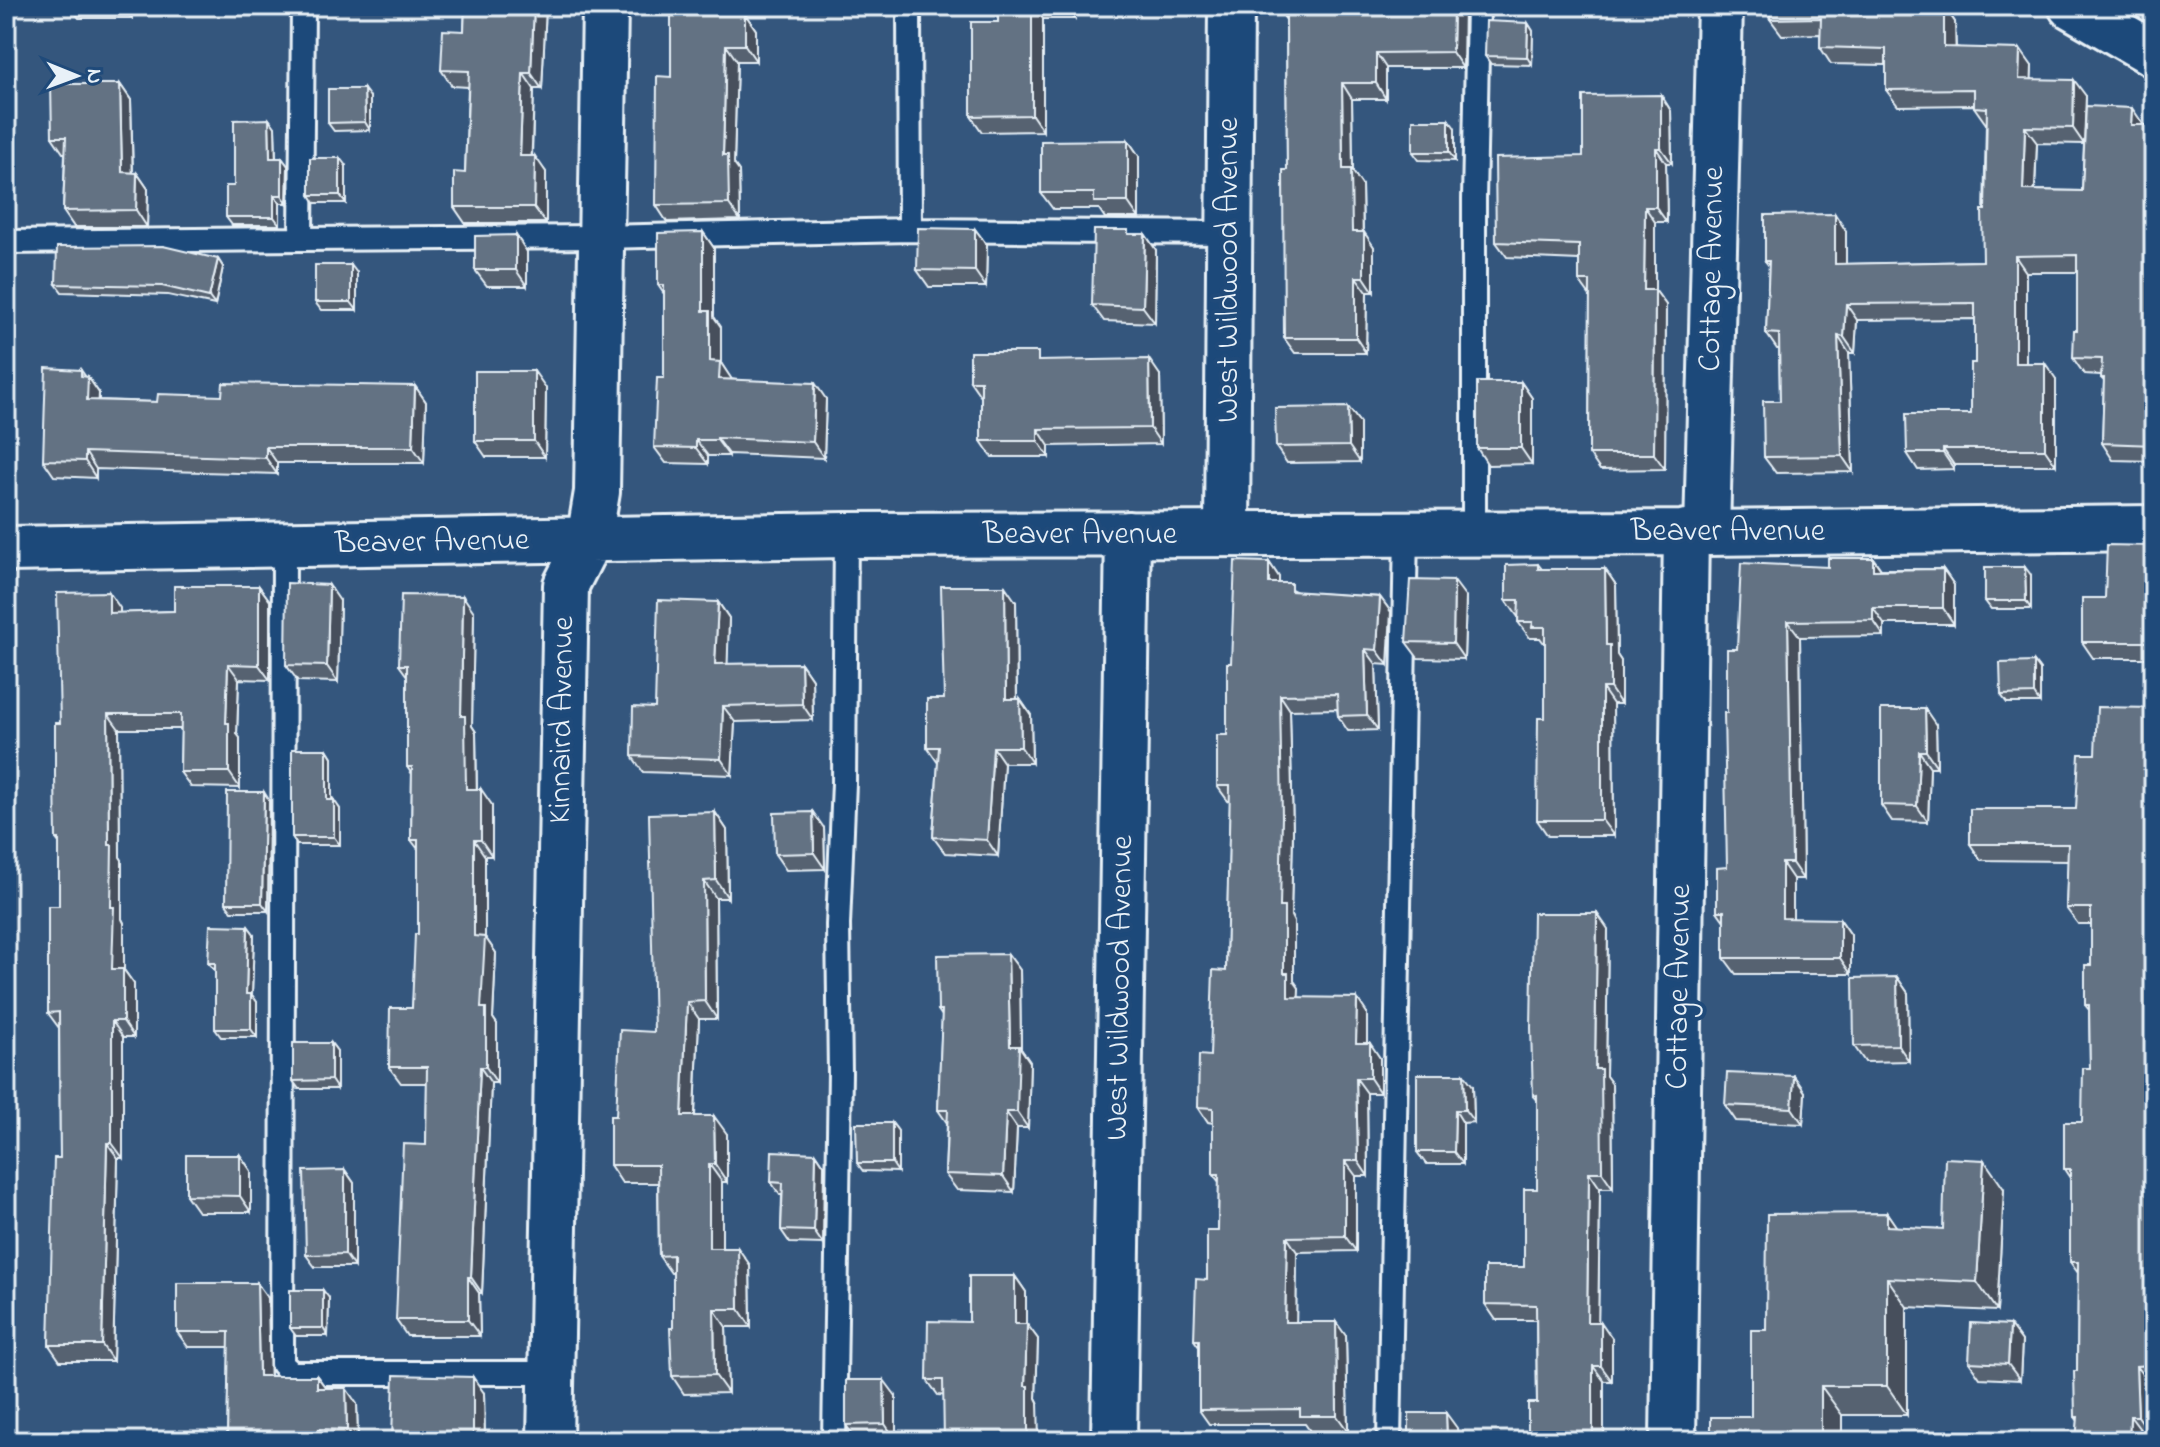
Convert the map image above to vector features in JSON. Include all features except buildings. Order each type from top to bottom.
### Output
[{"type":"street","name":"Kinnaird Avenue","points":[[550,1441],[566,585],[589,540],[597,492],[605,6]]},
{"type":"street","name":"West Wildwood Avenue","points":[[1227,534],[1231,6]]},
{"type":"street","name":"Cottage Avenue","points":[[1673,1441],[1696,532],[1720,6]]},
{"type":"street","points":[[2071,6],[2154,54]]},
{"type":"street","name":"Beaver Avenue","points":[[6,549],[846,535],[2154,528]]},
{"type":"street","name":"West Wildwood Avenue","points":[[1114,1441],[1128,534]]},
{"type":"lane","points":[[301,239],[303,6]]},
{"type":"lane","points":[[909,6],[910,230]]},
{"type":"lane","points":[[1474,532],[1474,199],[1478,6]]},
{"type":"lane","points":[[6,242],[601,237],[910,230],[1228,233]]},
{"type":"lane","points":[[1389,1441],[1406,532]]},
{"type":"lane","points":[[834,1441],[840,1073],[838,925],[844,783],[846,535]]},
{"type":"lane","points":[[284,546],[282,1364],[292,1373],[552,1373]]}]
